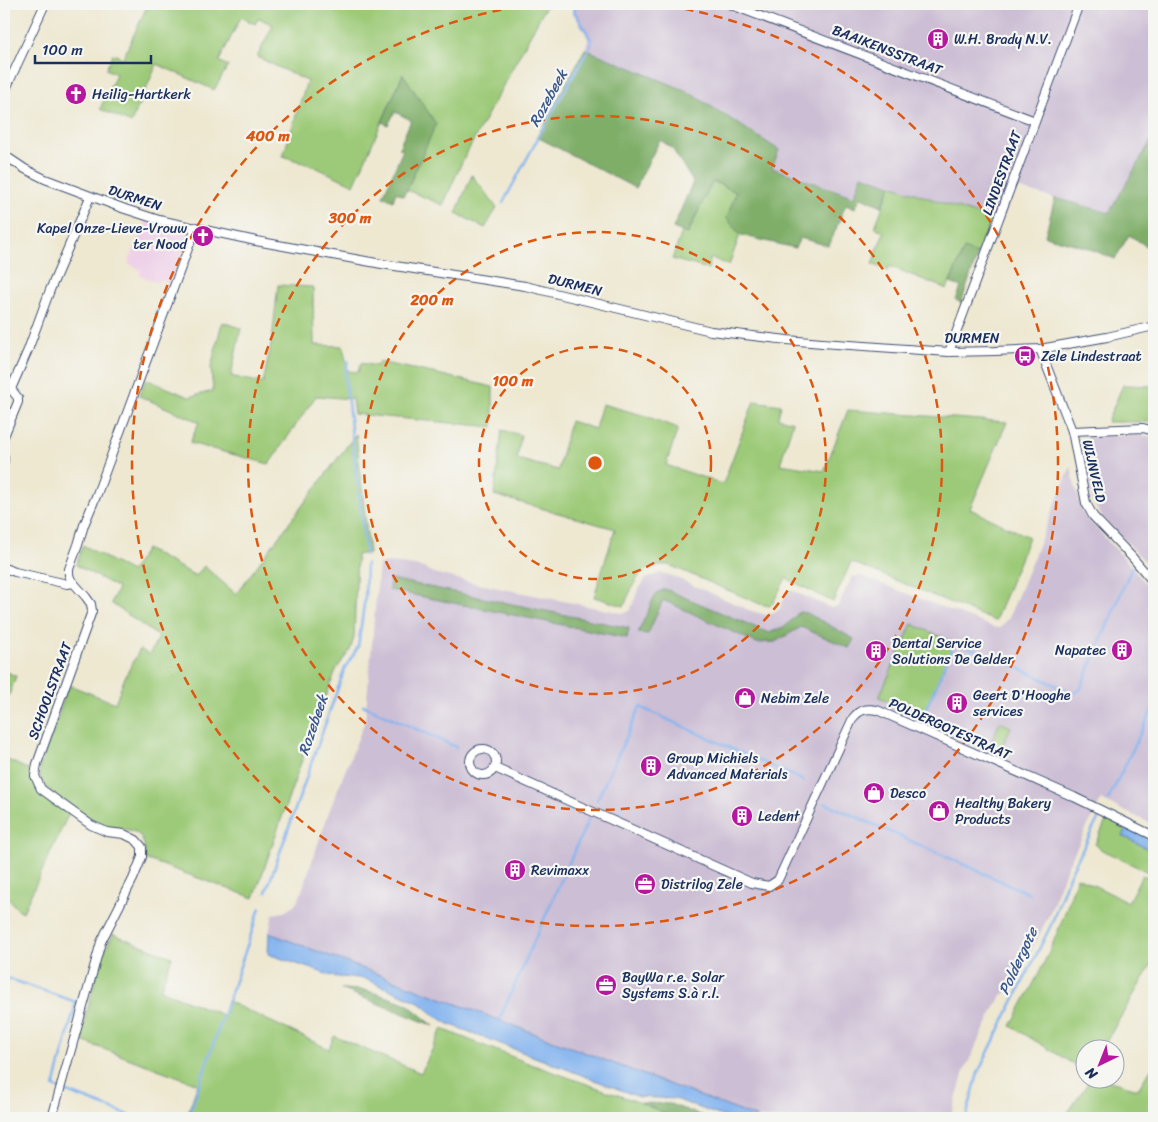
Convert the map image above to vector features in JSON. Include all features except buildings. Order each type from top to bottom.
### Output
[{"type":"street","points":[[4,93],[45,4]]},
{"type":"street","name":"BAAIKENSSTRAAT","points":[[729,4],[1035,121]]},
{"type":"street","name":"LINDESTRAAT","points":[[949,352],[1078,4]]},
{"type":"street","name":"DURMEN","points":[[4,156],[38,176],[90,197],[159,220],[256,241],[382,264],[525,286],[711,331],[787,340],[949,352],[1040,349],[1154,326]]},
{"type":"street","points":[[4,436],[18,402],[18,398],[11,389],[28,350],[50,290],[90,197]]},
{"type":"street","points":[[74,583],[69,575],[69,569],[84,525],[196,227]]},
{"type":"street","name":"WIJNVELD","points":[[1040,349],[1072,431],[1086,503],[1093,516],[1154,583]]},
{"type":"street","name":"WIJNVELD","points":[[1072,431],[1143,428],[1154,431]]},
{"type":"street","points":[[4,568],[67,584],[74,583]]},
{"type":"street","name":"SCHOOLSTRAAT","points":[[52,1118],[101,942],[142,857],[142,847],[136,840],[124,834],[107,832],[92,825],[41,789],[35,776],[36,764],[92,611],[91,604],[74,583]]},
{"type":"street","name":"POLDERGOTESTRAAT","points":[[495,768],[752,883],[769,886],[778,880],[853,718],[862,710],[871,708],[1074,797],[1154,836]]},
{"type":"shaded area","points":[[574,4],[1154,4],[1154,140],[1151,140],[1109,213],[1016,188],[1001,223],[862,175],[854,197],[772,168],[687,91],[585,49],[588,40],[572,11]]},
{"type":"shaded area","points":[[145,221],[190,233],[170,284],[160,279],[158,283],[139,275],[141,270],[128,264]]},
{"type":"shaded area","points":[[1137,435],[1154,437],[1154,571],[1101,515],[1096,507],[1092,499],[1083,442],[1087,437]]},
{"type":"shaded area","points":[[1071,466],[1084,515],[1154,594],[1154,825],[1101,800],[1068,865],[1048,917],[1015,983],[999,999],[964,1071],[951,1118],[758,1118],[269,933],[273,914],[284,912],[294,906],[299,899],[330,809],[365,721],[379,564],[394,563],[421,567],[437,574],[479,584],[622,613],[630,611],[638,590],[646,579],[659,573],[670,575],[749,610],[766,615],[779,610],[786,595],[791,590],[831,608],[838,606],[852,577],[862,576],[993,627],[1000,628],[1008,619]]},
{"type":"green space","points":[[148,4],[547,4],[462,162],[443,205],[407,190],[435,124],[403,74],[354,185],[315,167],[283,156],[307,81],[257,57],[273,25],[259,18],[255,24],[241,17],[219,61],[228,66],[214,90],[157,64],[131,123],[100,109],[116,74],[106,69],[113,54],[123,58]]},
{"type":"green space","points":[[585,49],[687,91],[779,150],[772,168],[854,197],[862,175],[891,185],[882,206],[861,197],[855,208],[846,204],[829,246],[800,238],[795,248],[740,235],[727,218],[736,192],[713,181],[687,234],[673,228],[693,182],[672,148],[660,140],[635,188],[537,137]]},
{"type":"green space","points":[[403,74],[436,124],[407,190],[403,196],[396,192],[393,201],[383,196],[403,150],[399,148],[411,120],[395,112],[388,125],[382,122]]},
{"type":"green space","points":[[1152,139],[1154,140],[1154,251],[1129,235],[1115,259],[1085,247],[1045,236],[1055,198],[1109,213]]},
{"type":"green space","points":[[472,175],[497,208],[485,228],[456,213]]},
{"type":"green space","points":[[712,181],[736,192],[727,218],[740,235],[729,265],[711,258],[708,269],[672,259],[682,232],[688,234]]},
{"type":"green space","points":[[891,185],[992,220],[978,254],[964,249],[947,289],[889,266],[888,271],[872,264],[884,232],[875,227]]},
{"type":"green space","points":[[964,249],[978,254],[961,303],[956,300],[961,287],[950,283]]},
{"type":"green space","points":[[278,285],[313,287],[314,345],[343,346],[348,371],[358,372],[361,363],[377,366],[379,362],[493,387],[493,427],[354,414],[352,399],[316,396],[269,464],[190,443],[199,422],[139,396],[146,379],[189,397],[213,391],[211,368],[222,322],[241,328],[231,376],[263,383],[272,340]]},
{"type":"green space","points":[[1123,385],[1154,386],[1154,422],[1107,422]]},
{"type":"green space","points":[[754,401],[781,405],[778,418],[793,422],[780,464],[824,471],[848,410],[1007,422],[970,509],[1029,537],[995,621],[851,562],[833,602],[786,578],[770,606],[760,604],[669,565],[659,565],[644,571],[639,576],[624,606],[594,597],[615,529],[494,495],[502,430],[521,435],[517,459],[558,470],[570,421],[595,429],[602,404],[646,416],[678,428],[666,465],[723,484]]},
{"type":"green space","points":[[356,434],[369,553],[357,555],[354,638],[350,650],[336,670],[299,768],[254,898],[145,859],[145,849],[138,834],[99,823],[61,799],[42,782],[40,767],[69,685],[115,703],[125,677],[140,649],[149,655],[159,637],[111,603],[118,588],[76,565],[83,545],[131,572],[146,549],[196,576],[204,566],[236,594]]},
{"type":"green space","points":[[390,579],[629,628],[627,638],[389,590]]},
{"type":"green space","points":[[665,589],[769,633],[786,626],[799,612],[807,613],[854,639],[849,648],[801,627],[775,642],[757,643],[663,600],[648,634],[638,633],[656,593]]},
{"type":"green space","points":[[912,624],[955,643],[923,716],[879,697]]},
{"type":"green space","points":[[4,671],[16,676],[4,709]]},
{"type":"green space","points":[[1000,722],[1011,727],[1001,748],[991,743]]},
{"type":"green space","points":[[4,758],[31,771],[31,778],[38,790],[69,813],[23,912],[16,908],[4,892]]},
{"type":"green space","points":[[1107,819],[1127,828],[1123,836],[1154,852],[1154,875],[1102,850],[1095,844]]},
{"type":"green space","points":[[1142,875],[1154,881],[1154,960],[1107,1040],[1076,1040],[1076,1066],[1011,1026],[1062,922],[1077,877],[1128,902]]},
{"type":"green space","points":[[113,934],[172,957],[160,990],[223,1015],[227,1001],[329,1049],[334,1036],[421,1073],[442,1029],[533,1065],[641,1103],[676,1118],[186,1118],[198,1084],[79,1040],[102,956]]},
{"type":"green space","points":[[341,989],[365,990],[406,1003],[434,1026]]},
{"type":"green space","points":[[1154,1064],[1154,1118],[1064,1118],[1083,1090],[1126,1090],[1126,1086],[1138,1089]]},
{"type":"green space","points":[[641,1103],[670,1104],[708,1118],[676,1118]]},
{"type":"water","points":[[1127,828],[1154,842],[1154,852],[1123,836]]},
{"type":"water","points":[[269,933],[758,1118],[727,1118],[675,1099],[639,1097],[449,1024],[419,1002],[363,978],[335,977],[268,954]]},
{"type":"waterway","name":"Rozebeek","points":[[503,203],[591,45],[591,39],[574,11],[577,4]]},
{"type":"waterway","name":"Rozebeek","points":[[348,361],[345,377],[366,555]]},
{"type":"waterway","name":"Rozebeek","points":[[266,892],[345,668],[358,647],[365,598],[366,564]]},
{"type":"waterway","points":[[923,716],[953,646],[959,644],[1000,659],[1072,693],[1080,690],[1132,567]]},
{"type":"waterway","points":[[363,705],[456,747]]},
{"type":"waterway","name":"Poldergote","points":[[1108,800],[1154,706]]},
{"type":"waterway","points":[[597,800],[640,707],[804,781]]},
{"type":"waterway","points":[[825,803],[1030,894]]},
{"type":"waterway","name":"Poldergote","points":[[966,1118],[978,1073],[1051,925],[1068,878],[1099,817]]},
{"type":"waterway","points":[[499,1020],[589,818]]},
{"type":"waterway","name":"Rozebeek","points":[[188,1118],[260,908]]},
{"type":"waterway","points":[[4,977],[76,1002],[54,1087],[136,1118]]},
{"type":"place","name":"W.H. Brady N.V.","points":[[938,39]]},
{"type":"place","name":"Heilig-Hartkerk","points":[[76,94]]},
{"type":"place","name":"Kapel Onze-Lieve-Vrouw ter Nood","points":[[203,236]]},
{"type":"place","name":"Zele Lindestraat","points":[[1025,356]]},
{"type":"place","name":"Napatec","points":[[1122,650]]},
{"type":"place","name":"Dental Service Solutions De Gelder","points":[[876,651]]},
{"type":"place","name":"Nebim Zele","points":[[745,698]]},
{"type":"place","name":"Geert D'Hooghe services","points":[[957,703]]},
{"type":"place","name":"Group Michiels Advanced Materials","points":[[651,766]]},
{"type":"place","name":"Desco","points":[[874,793]]},
{"type":"place","name":"Healthy Bakery Products","points":[[939,811]]},
{"type":"place","name":"Ledent","points":[[742,816]]},
{"type":"place","name":"Revimaxx","points":[[515,870]]},
{"type":"place","name":"Distrilog Zele","points":[[645,884]]},
{"type":"place","name":"BayWa r.e. Solar Systems S.à r.l.","points":[[606,985]]}]
